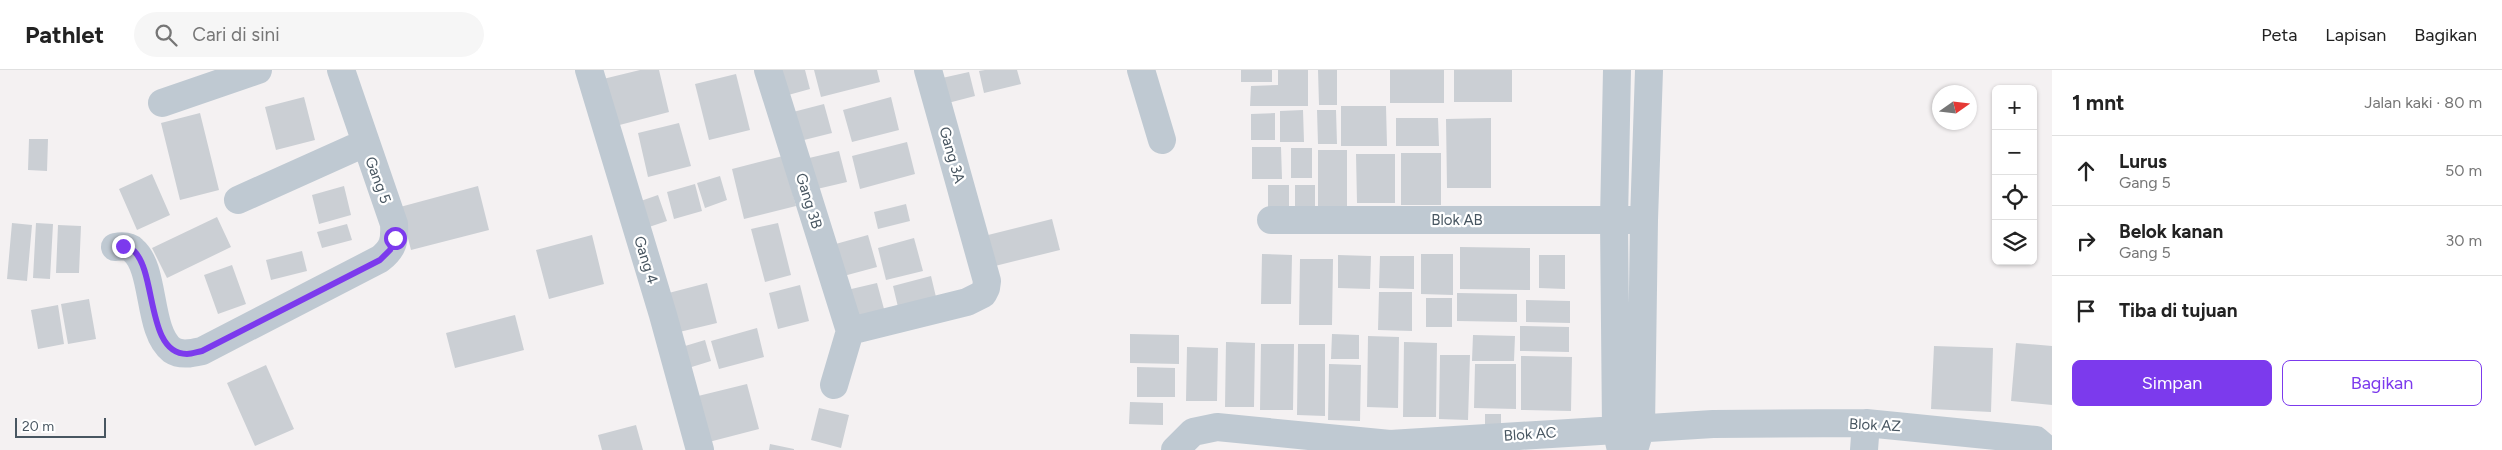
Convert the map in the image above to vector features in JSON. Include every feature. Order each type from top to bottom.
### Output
[{"type":"street","points":[[162,102],[258,70]]},
{"type":"street","name":"Gang 5","points":[[115,247],[123,246],[134,250],[142,266],[162,338],[173,351],[187,354],[202,351],[380,260],[390,250],[395,238],[394,224],[340,70]]},
{"type":"street","name":"Gang 4","points":[[589,70],[663,315],[700,450]]},
{"type":"street","name":"Gang 3B","points":[[768,70],[850,331]]},
{"type":"street","name":"Gang 3A","points":[[850,331],[978,297],[986,288],[976,240],[928,70]]},
{"type":"street","points":[[1141,70],[1162,140]]},
{"type":"street","points":[[1617,70],[1614,220],[1628,439]]},
{"type":"street","points":[[1628,439],[1644,220],[1649,70]]},
{"type":"street","points":[[238,200],[365,143]]},
{"type":"street","name":"Blok AB","points":[[1271,220],[1644,220]]},
{"type":"street","points":[[834,385],[850,331]]},
{"type":"street","points":[[1864,450],[1866,423]]},
{"type":"street","name":"Blok AZ","points":[[1713,424],[1866,423],[2041,445]]},
{"type":"street","name":"Blok AC","points":[[1176,450],[1193,432],[1216,427],[1390,447],[1628,439],[1713,424]]},
{"type":"building","points":[[640,70],[659,70],[669,112],[612,127],[599,80]]},
{"type":"building","points":[[775,70],[805,70],[810,89],[781,97]]},
{"type":"building","points":[[814,70],[877,70],[880,82],[821,97]]},
{"type":"building","points":[[1017,70],[1021,84],[984,93],[979,71]]},
{"type":"building","points":[[1241,70],[1272,70],[1272,82],[1241,82]]},
{"type":"building","points":[[1278,70],[1308,70],[1308,106],[1250,106],[1251,86],[1278,85]]},
{"type":"building","points":[[1318,70],[1337,70],[1337,105],[1319,105]]},
{"type":"building","points":[[1390,70],[1444,70],[1444,103],[1390,103]]},
{"type":"building","points":[[1454,70],[1512,70],[1512,102],[1454,102]]},
{"type":"building","points":[[969,72],[975,96],[948,103],[942,78]]},
{"type":"building","points":[[736,74],[750,130],[709,140],[695,84]]},
{"type":"building","points":[[304,97],[315,140],[276,150],[265,107]]},
{"type":"building","points":[[891,97],[899,130],[852,142],[843,110]]},
{"type":"building","points":[[824,104],[832,133],[800,141],[793,112]]},
{"type":"building","points":[[1341,106],[1386,106],[1387,146],[1341,146]]},
{"type":"building","points":[[1303,110],[1304,142],[1280,142],[1280,111]]},
{"type":"building","points":[[1317,110],[1336,110],[1337,144],[1318,144]]},
{"type":"building","points":[[200,113],[219,190],[180,200],[161,123]]},
{"type":"building","points":[[1275,113],[1275,140],[1251,140],[1251,114]]},
{"type":"building","points":[[1396,118],[1438,118],[1439,146],[1396,146]]},
{"type":"building","points":[[1491,118],[1491,188],[1447,188],[1446,119]]},
{"type":"building","points":[[679,123],[691,166],[648,177],[638,133]]},
{"type":"building","points":[[29,139],[48,139],[47,171],[28,170]]},
{"type":"building","points":[[907,142],[915,174],[860,189],[852,156]]},
{"type":"building","points":[[1252,147],[1281,147],[1282,179],[1252,179]]},
{"type":"building","points":[[1291,148],[1312,148],[1312,178],[1291,178]]},
{"type":"building","points":[[1318,150],[1347,150],[1347,208],[1318,208]]},
{"type":"building","points":[[839,151],[847,182],[817,189],[809,158]]},
{"type":"building","points":[[1401,153],[1441,153],[1441,205],[1401,205]]},
{"type":"building","points":[[1356,154],[1395,154],[1395,203],[1357,203]]},
{"type":"building","points":[[783,156],[796,206],[744,219],[732,169]]},
{"type":"building","points":[[152,174],[170,215],[137,230],[119,189]]},
{"type":"building","points":[[720,176],[727,200],[705,208],[697,183]]},
{"type":"building","points":[[695,184],[702,211],[674,219],[667,192]]},
{"type":"building","points":[[1268,185],[1289,185],[1289,210],[1268,210]]},
{"type":"building","points":[[1295,185],[1315,185],[1315,211],[1295,211]]},
{"type":"building","points":[[344,186],[351,215],[319,224],[312,195]]},
{"type":"building","points":[[478,186],[489,230],[411,250],[400,207]]},
{"type":"building","points":[[658,195],[667,221],[643,229],[635,203]]},
{"type":"building","points":[[906,204],[910,221],[878,229],[874,212]]},
{"type":"building","points":[[217,217],[231,247],[167,278],[152,248]]},
{"type":"building","points":[[1052,219],[1060,250],[995,266],[988,235]]},
{"type":"building","points":[[12,223],[32,225],[27,281],[7,279]]},
{"type":"building","points":[[36,223],[53,224],[50,279],[33,278]]},
{"type":"building","points":[[778,223],[791,275],[765,282],[751,229]]},
{"type":"building","points":[[347,224],[352,240],[322,248],[317,232]]},
{"type":"building","points":[[58,225],[81,226],[79,273],[56,273]]},
{"type":"building","points":[[592,235],[604,284],[549,299],[536,250]]},
{"type":"building","points":[[868,235],[877,267],[840,277],[832,245]]},
{"type":"building","points":[[914,238],[923,271],[886,280],[878,248]]},
{"type":"building","points":[[1460,247],[1530,248],[1530,290],[1460,289]]},
{"type":"building","points":[[302,251],[307,271],[271,280],[266,260]]},
{"type":"building","points":[[1262,254],[1292,255],[1291,304],[1261,304]]},
{"type":"building","points":[[1421,254],[1453,254],[1453,295],[1421,294]]},
{"type":"building","points":[[1338,255],[1371,256],[1370,289],[1338,288]]},
{"type":"building","points":[[1539,255],[1565,255],[1565,289],[1539,288]]},
{"type":"building","points":[[1380,256],[1414,256],[1414,289],[1379,288]]},
{"type":"building","points":[[1300,259],[1333,259],[1332,325],[1299,325]]},
{"type":"building","points":[[232,265],[246,304],[218,314],[204,275]]},
{"type":"building","points":[[931,276],[936,297],[898,307],[893,286]]},
{"type":"building","points":[[707,283],[717,323],[671,334],[661,295]]},
{"type":"building","points":[[877,283],[884,309],[854,317],[847,290]]},
{"type":"building","points":[[800,285],[809,321],[778,329],[769,293]]},
{"type":"building","points":[[1379,292],[1412,292],[1412,331],[1378,330]]},
{"type":"building","points":[[1457,293],[1517,294],[1517,322],[1457,321]]},
{"type":"building","points":[[1426,298],[1452,298],[1452,327],[1426,327]]},
{"type":"building","points":[[89,299],[96,339],[68,344],[61,304]]},
{"type":"building","points":[[1526,300],[1570,301],[1570,323],[1526,322]]},
{"type":"building","points":[[58,305],[64,344],[38,349],[31,310]]},
{"type":"building","points":[[515,315],[524,350],[455,368],[446,333]]},
{"type":"building","points":[[1520,326],[1569,327],[1569,352],[1520,351]]},
{"type":"building","points":[[757,328],[764,357],[719,369],[711,341]]},
{"type":"building","points":[[1130,334],[1179,335],[1179,364],[1130,363]]},
{"type":"building","points":[[1332,334],[1359,335],[1359,359],[1331,359]]},
{"type":"building","points":[[1473,335],[1515,336],[1514,361],[1472,361]]},
{"type":"building","points":[[1368,336],[1399,337],[1398,408],[1367,407]]},
{"type":"building","points":[[705,340],[711,361],[682,370],[675,349]]},
{"type":"building","points":[[1226,342],[1255,343],[1254,407],[1225,407]]},
{"type":"building","points":[[1404,342],[1437,343],[1436,417],[1403,417]]},
{"type":"building","points":[[2016,343],[2052,346],[2052,405],[2011,401]]},
{"type":"building","points":[[1261,344],[1294,344],[1293,410],[1260,410]]},
{"type":"building","points":[[1298,344],[1325,344],[1325,416],[1297,415]]},
{"type":"building","points":[[1934,346],[1993,348],[1991,412],[1931,409]]},
{"type":"building","points":[[1187,347],[1218,348],[1217,401],[1186,401]]},
{"type":"building","points":[[1440,355],[1470,355],[1468,420],[1439,419]]},
{"type":"building","points":[[1521,356],[1572,357],[1571,411],[1521,410]]},
{"type":"building","points":[[1329,364],[1361,365],[1360,421],[1328,420]]},
{"type":"building","points":[[1475,364],[1516,364],[1516,409],[1474,408]]},
{"type":"building","points":[[266,365],[294,429],[255,446],[227,383]]},
{"type":"building","points":[[1137,367],[1175,368],[1175,397],[1137,397]]},
{"type":"building","points":[[747,384],[759,429],[705,443],[694,397]]},
{"type":"building","points":[[1130,402],[1163,403],[1163,425],[1129,424]]},
{"type":"building","points":[[819,408],[849,415],[841,448],[811,440]]},
{"type":"building","points":[[1485,414],[1501,414],[1501,428],[1485,428]]},
{"type":"building","points":[[636,425],[643,450],[602,450],[598,435]]},
{"type":"building","points":[[770,444],[794,449],[794,450],[769,450]]},
{"type":"route","points":[[123,246],[134,250],[142,266],[162,338],[173,351],[187,354],[202,351],[380,260],[390,250],[395,238]]}]
